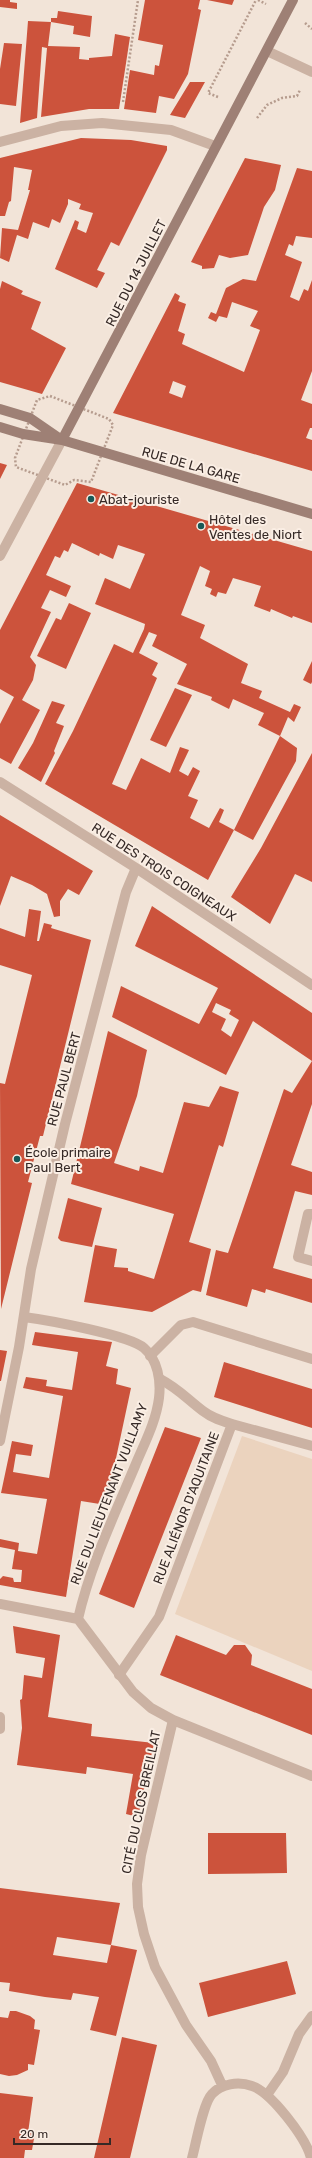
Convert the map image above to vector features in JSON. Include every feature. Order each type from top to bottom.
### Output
[{"type":"main road","name":"RUE DU 14 JUILLET","points":[[62,440],[293,0]]},
{"type":"main road","name":"RUE DE LA GARE","points":[[0,409],[30,418],[62,440]]},
{"type":"main road","name":"RUE DE LA GARE","points":[[0,427],[23,434],[62,440],[312,514]]},
{"type":"street","points":[[266,51],[312,72]]},
{"type":"street","points":[[0,142],[61,126],[102,123],[171,130],[215,146]]},
{"type":"street","name":"RUE DU 14 JUILLET","points":[[0,556],[62,440]]},
{"type":"street","name":"RUE DES TROIS COIGNEAUX","points":[[0,782],[136,868],[312,986]]},
{"type":"street","name":"RUE PAUL BERT","points":[[0,1441],[24,1317],[31,1269],[65,1124],[126,892],[136,868]]},
{"type":"street","points":[[312,1214],[308,1214],[298,1257],[312,1261]]},
{"type":"street","points":[[24,1317],[106,1334],[131,1342],[143,1348],[150,1356],[160,1379]]},
{"type":"street","points":[[150,1356],[181,1325],[193,1322],[312,1359]]},
{"type":"street","name":"RUE ALIÉNOR D'AQUITAINE","points":[[120,1675],[158,1617],[232,1424],[217,1419],[204,1412],[177,1387],[160,1379]]},
{"type":"street","name":"RUE DU LIEUTENANT VUILLAMY","points":[[78,1619],[85,1586],[155,1418],[160,1379]]},
{"type":"street","points":[[232,1424],[312,1446]]},
{"type":"street","points":[[0,1604],[78,1619],[133,1692],[152,1708],[173,1720],[312,1776]]},
{"type":"street","points":[[0,1717],[0,1729]]},
{"type":"street","name":"CITÉ DU CLOS BREILLAT","points":[[173,1720],[141,1855],[137,1884],[138,1907],[144,1934],[156,1967],[186,2025],[211,2061],[222,2085]]},
{"type":"street","points":[[267,2096],[283,2072],[299,2034],[312,2016]]},
{"type":"street","points":[[192,2158],[204,2110],[210,2095],[222,2085],[239,2084],[252,2086],[267,2096],[300,2136],[311,2158]]},
{"type":"path","points":[[119,124],[138,0]]},
{"type":"shaded area","points":[[242,1436],[312,1459],[312,1671],[175,1614]]},
{"type":"building","points":[[0,0],[10,0],[10,2],[17,3],[17,9],[0,7]]},
{"type":"building","points":[[145,0],[200,0],[198,9],[201,10],[188,74],[174,99],[159,96],[156,113],[124,109],[130,70],[154,75],[155,65],[159,66],[163,45],[138,40]]},
{"type":"building","points":[[207,0],[234,0],[232,5]]},
{"type":"building","points":[[58,11],[92,16],[90,37],[73,34],[74,26],[51,22],[51,18],[57,18]]},
{"type":"building","points":[[28,21],[51,22],[48,46],[80,47],[79,59],[89,60],[89,58],[112,56],[115,34],[130,37],[119,109],[89,109],[41,117],[47,48],[42,47],[37,118],[20,123]]},
{"type":"building","points":[[4,43],[22,44],[16,106],[0,104],[0,69]]},
{"type":"building","points":[[190,82],[205,82],[185,118],[170,115]]},
{"type":"building","points":[[81,138],[131,140],[167,146],[167,150],[119,246],[111,242],[97,270],[105,273],[97,288],[55,269],[75,220],[79,222],[77,229],[86,233],[93,213],[79,209],[81,204],[68,199],[68,204],[60,223],[52,219],[49,228],[33,222],[28,239],[17,235],[9,262],[0,258],[2,228],[18,230],[30,190],[28,190],[32,170],[14,167],[11,201],[9,202],[5,216],[0,216],[0,158]]},
{"type":"building","points":[[245,158],[281,165],[275,190],[264,207],[248,255],[230,258],[219,255],[214,268],[202,269],[202,266],[191,262]]},
{"type":"building","points":[[297,168],[312,171],[312,238],[296,236],[293,246],[289,244],[285,255],[302,262],[290,297],[299,301],[304,289],[308,291],[312,280],[312,371],[301,400],[312,404],[312,428],[310,428],[306,438],[312,440],[312,471],[113,413],[175,293],[180,296],[178,301],[186,304],[178,331],[185,334],[182,344],[244,372],[260,330],[250,326],[258,311],[232,302],[227,318],[219,316],[216,322],[208,318],[211,312],[216,314],[226,288],[243,279],[256,281]],"holes":[[[173,381],[186,386],[182,398],[169,393]]]},
{"type":"building","points":[[2,281],[23,291],[21,294],[41,302],[31,329],[66,348],[42,394],[0,382],[0,289]]},
{"type":"building","points":[[0,463],[7,465],[0,479]]},
{"type":"building","points":[[77,483],[312,551],[312,623],[293,616],[292,618],[271,609],[270,612],[254,606],[261,586],[233,578],[226,594],[218,592],[216,597],[210,594],[212,589],[205,586],[210,571],[200,566],[181,615],[205,625],[200,638],[248,664],[241,683],[262,691],[259,698],[290,712],[294,704],[301,707],[294,722],[288,717],[280,736],[258,725],[264,713],[233,699],[229,709],[211,700],[212,697],[177,684],[187,664],[152,646],[157,635],[149,632],[139,653],[158,663],[152,675],[157,678],[112,784],[126,790],[141,758],[170,773],[180,747],[189,750],[179,771],[188,776],[193,767],[200,771],[188,796],[198,800],[190,818],[209,828],[220,808],[224,810],[219,822],[234,830],[208,880],[45,784],[73,731],[114,644],[133,653],[144,629],[145,624],[95,604],[105,578],[130,589],[145,554],[118,545],[113,559],[100,553],[99,556],[72,543],[68,552],[64,550],[60,558],[55,556],[46,575],[71,586],[66,597],[50,590],[41,608],[51,612],[30,657],[36,665],[33,680],[22,700],[40,710],[11,764],[0,758],[0,724],[14,697],[0,689],[0,630]]},
{"type":"building","points":[[69,603],[91,613],[66,669],[37,656],[56,618],[61,620]]},
{"type":"building","points":[[312,661],[312,682],[311,684],[303,680]]},
{"type":"building","points":[[175,688],[192,695],[166,747],[150,740]]},
{"type":"building","points":[[52,701],[65,705],[56,723],[64,726],[54,751],[55,753],[41,782],[18,768],[33,743]]},
{"type":"building","points":[[280,736],[297,748],[296,761],[253,840],[234,830]]},
{"type":"building","points":[[312,753],[312,882],[295,874],[270,924],[231,897],[261,848]]},
{"type":"building","points":[[0,815],[93,871],[79,895],[68,889],[60,901],[60,916],[54,917],[47,894],[32,885],[11,876],[0,906]]},
{"type":"building","points":[[152,906],[312,1013],[312,1061],[253,1021],[226,1075],[112,1017],[121,986],[199,1024],[218,988],[135,946]],"holes":[[[216,1003],[231,1010],[229,1014],[239,1020],[231,1037],[221,1030],[226,1019],[212,1012]]]},
{"type":"building","name":"École primaire Paul Bert","points":[[29,909],[41,911],[37,941],[39,941],[44,923],[52,925],[51,928],[91,940],[43,1136],[40,1136],[28,1182],[32,1183],[1,1309],[0,1083],[5,1084],[32,975],[0,965],[0,928],[25,937]]},
{"type":"building","points":[[108,1031],[147,1050],[137,1096],[114,1163],[139,1171],[140,1166],[163,1173],[184,1102],[209,1107],[220,1086],[239,1092],[223,1147],[219,1145],[189,1242],[211,1249],[201,1292],[193,1290],[152,1312],[84,1302],[95,1245],[117,1249],[114,1267],[128,1268],[128,1271],[154,1279],[174,1214],[71,1184]]},
{"type":"building","points":[[312,1061],[312,1104],[291,1165],[312,1172],[312,1195],[295,1191],[273,1268],[312,1279],[312,1303],[266,1289],[265,1293],[252,1289],[247,1307],[206,1295],[216,1250],[228,1253],[284,1089],[292,1093]]},
{"type":"building","points":[[68,1198],[102,1208],[92,1247],[61,1241],[58,1238]]},
{"type":"building","points":[[35,1332],[112,1342],[106,1366],[118,1369],[116,1384],[131,1388],[106,1505],[81,1501],[66,1597],[0,1585],[0,1579],[3,1576],[13,1578],[14,1582],[21,1582],[22,1570],[12,1569],[15,1550],[0,1547],[0,1539],[19,1543],[18,1551],[37,1554],[47,1499],[1,1493],[12,1441],[33,1445],[31,1456],[16,1454],[13,1472],[49,1478],[63,1396],[23,1388],[26,1377],[47,1380],[46,1386],[72,1390],[78,1352],[32,1345]]},
{"type":"building","points":[[0,1350],[7,1351],[1,1381],[0,1381]]},
{"type":"building","points":[[224,1362],[312,1389],[312,1428],[214,1397]]},
{"type":"building","points":[[165,1427],[201,1438],[134,1608],[99,1594]]},
{"type":"building","points":[[13,1626],[60,1635],[48,1717],[92,1724],[91,1736],[154,1743],[138,1817],[126,1814],[133,1774],[87,1767],[86,1774],[17,1765],[22,1728],[20,1700],[22,1699],[24,1675],[42,1678],[45,1658],[16,1653]]},
{"type":"building","points":[[176,1635],[226,1655],[234,1645],[245,1645],[252,1655],[251,1665],[312,1689],[312,1735],[160,1675]]},
{"type":"building","points":[[208,1833],[286,1833],[287,1873],[208,1874]]},
{"type":"building","points":[[0,1888],[120,1903],[111,1945],[137,1950],[116,2036],[90,2030],[99,1997],[73,1993],[71,2000],[45,1997],[9,1991],[10,1983],[0,1982]],"holes":[[[57,1937],[111,1945],[107,1963],[53,1955]]]},
{"type":"building","points":[[287,1961],[296,1994],[208,2017],[199,1983]]},
{"type":"building","points":[[10,2011],[16,2011],[30,2016],[35,2020],[34,2029],[40,2030],[34,2065],[28,2064],[28,2070],[17,2075],[9,2076],[0,2074],[0,2017],[8,2018]]},
{"type":"building","points":[[122,2037],[157,2045],[130,2158],[94,2158]]},
{"type":"building","points":[[0,2093],[33,2097],[28,2133],[35,2133],[32,2150],[25,2150],[24,2158],[0,2158]]},
{"type":"place","name":"Abat-jouriste","points":[[91,499]]},
{"type":"place","name":"Hôtel des Ventes de Niort","points":[[201,526]]},
{"type":"place","name":"École primaire Paul Bert","points":[[17,1159]]}]
